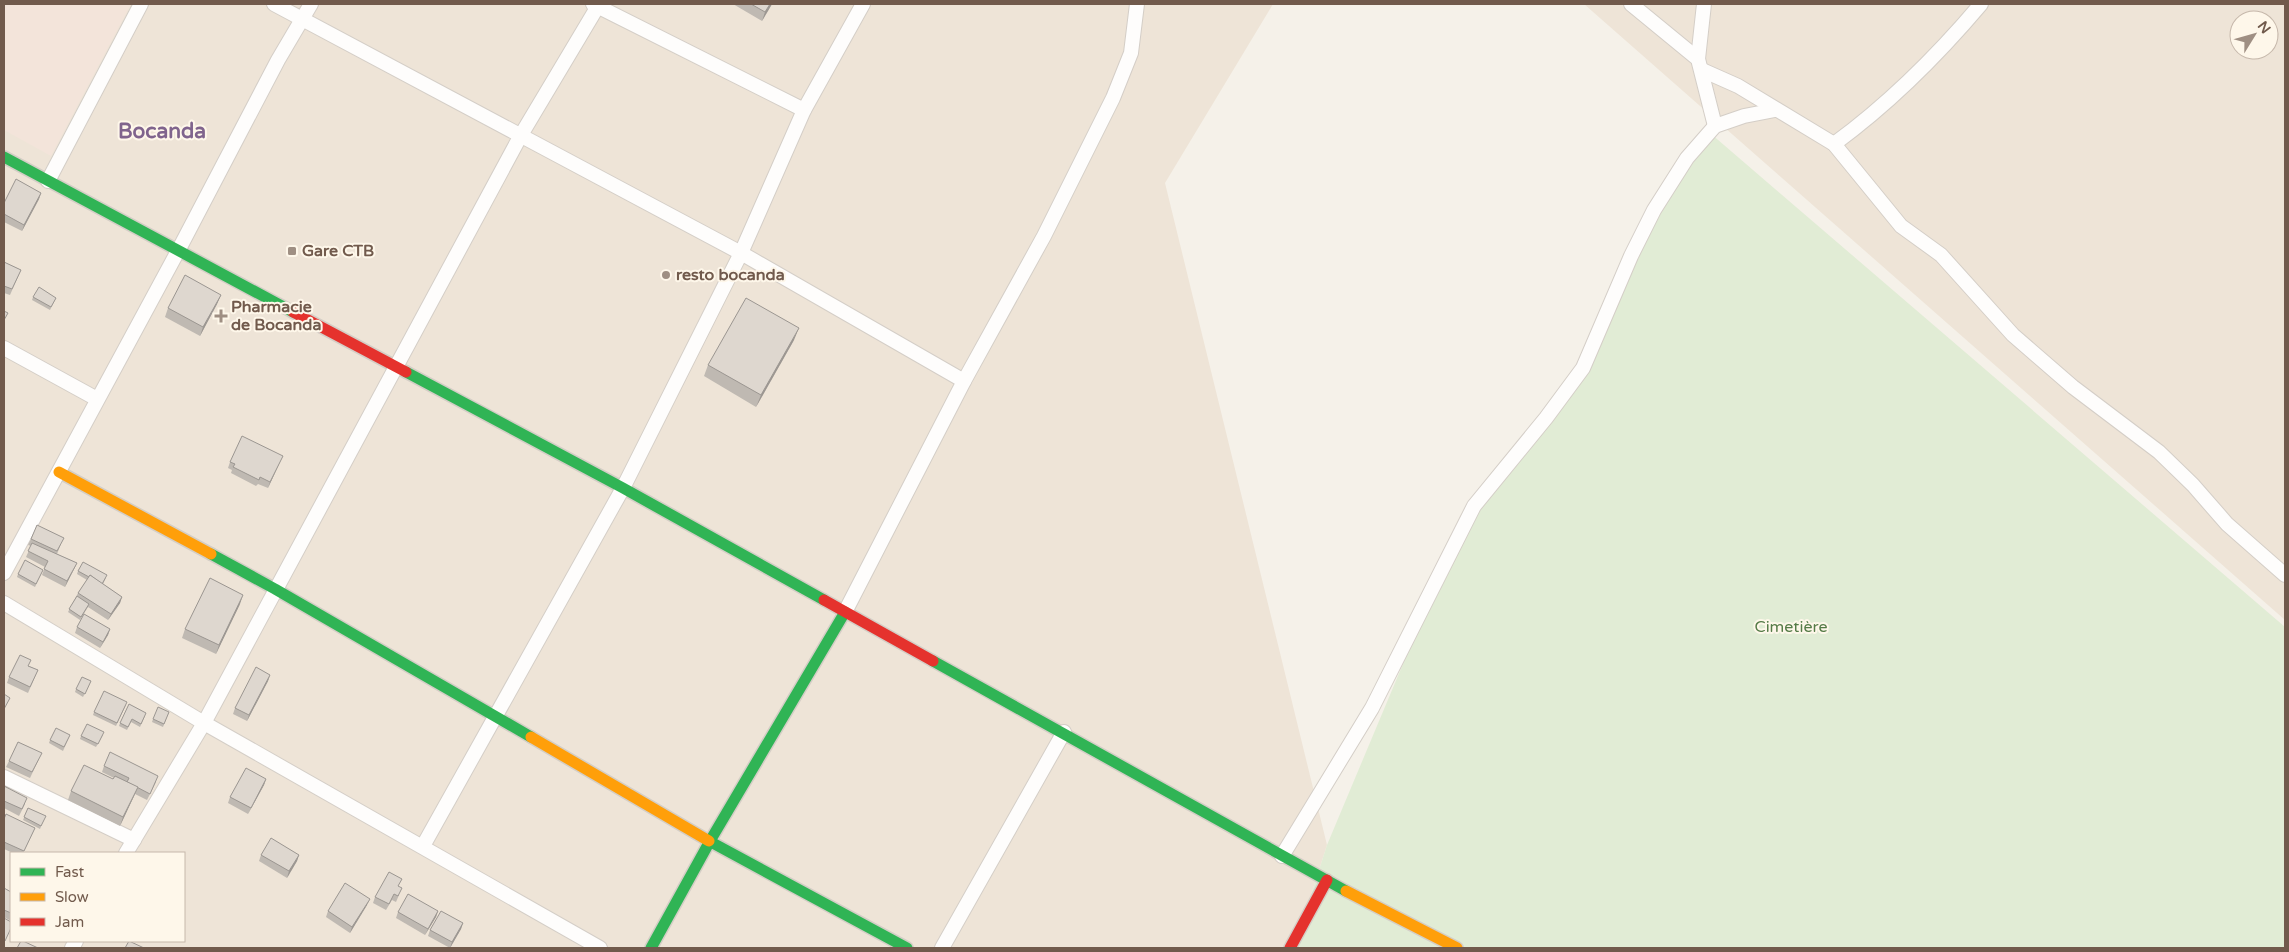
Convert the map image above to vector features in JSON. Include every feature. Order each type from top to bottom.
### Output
[{"type":"main road","points":[[4,157],[623,488],[1064,732],[1282,856],[1382,911],[1457,948]]},
{"type":"main road","points":[[59,472],[275,589],[710,841],[906,948]]},
{"type":"main road","points":[[651,948],[710,841],[845,612]]},
{"type":"main road","points":[[1290,948],[1326,880]]},
{"type":"street","points":[[48,181],[141,4]]},
{"type":"street","points":[[274,4],[741,253],[964,382]]},
{"type":"street","points":[[4,573],[178,251],[278,60],[310,4]]},
{"type":"street","points":[[423,846],[623,488],[741,253],[804,110],[863,4]]},
{"type":"street","points":[[845,612],[964,382],[1044,236],[1113,98],[1131,54],[1136,21],[1136,4]]},
{"type":"street","points":[[1631,4],[1700,64],[1834,144],[1901,226],[1941,255],[2013,335],[2074,387],[2159,452],[2193,485],[2227,524],[2284,571]]},
{"type":"street","points":[[1704,4],[1700,64],[1715,126]]},
{"type":"street","points":[[1834,144],[1874,114],[1917,75],[1939,54],[1981,4]]},
{"type":"street","points":[[127,852],[204,722],[522,135],[596,5],[804,110]]},
{"type":"street","points":[[1282,856],[1372,708],[1474,506],[1546,418],[1583,368],[1631,256],[1654,210],[1687,158],[1715,126],[1744,116],[1775,110]]},
{"type":"street","points":[[4,348],[97,399]]},
{"type":"street","points":[[4,603],[204,722],[600,948]]},
{"type":"street","points":[[942,948],[1064,732]]},
{"type":"street","points":[[4,777],[134,840]]},
{"type":"shaded area","points":[[4,4],[1273,4],[1165,183],[1327,845],[1294,948],[4,948]]},
{"type":"shaded area","points":[[4,4],[131,4],[51,156],[4,130]]},
{"type":"shaded area","points":[[1584,4],[2285,4],[2285,620]]},
{"type":"green space","name":"Cimetière","points":[[1710,133],[2285,627],[2285,948],[1294,948],[1327,845],[1447,559],[1477,497],[1580,382],[1631,257]]},
{"type":"building","points":[[751,4],[770,4],[765,12]]},
{"type":"building","points":[[16,179],[41,193],[24,225],[4,214],[4,203]]},
{"type":"building","points":[[4,262],[21,270],[12,289],[4,286]]},
{"type":"building","points":[[185,275],[221,295],[203,327],[168,308]]},
{"type":"building","points":[[39,287],[56,298],[51,307],[33,297]]},
{"type":"building","points":[[746,298],[799,328],[761,395],[708,365]]},
{"type":"building","points":[[4,311],[8,313],[4,320]]},
{"type":"building","points":[[242,436],[283,456],[270,482],[260,477],[259,480],[233,467],[235,464],[230,462]]},
{"type":"building","points":[[37,525],[64,538],[57,551],[31,539]]},
{"type":"building","points":[[32,543],[77,563],[67,581],[44,569],[48,561],[28,551]]},
{"type":"building","points":[[25,560],[43,570],[36,584],[18,574]]},
{"type":"building","points":[[83,562],[107,575],[102,584],[90,575],[89,577],[78,571]]},
{"type":"building","points":[[90,575],[122,597],[111,614],[78,593]]},
{"type":"building","points":[[210,578],[243,595],[219,645],[185,629]]},
{"type":"building","points":[[77,596],[89,604],[81,617],[69,609]]},
{"type":"building","points":[[84,614],[110,629],[103,642],[77,627]]},
{"type":"building","points":[[20,655],[31,660],[28,666],[38,670],[30,687],[9,677]]},
{"type":"building","points":[[256,667],[270,675],[249,715],[235,708]]},
{"type":"building","points":[[82,677],[91,681],[85,694],[76,689]]},
{"type":"building","points":[[104,691],[127,702],[117,723],[94,712]]},
{"type":"building","points":[[4,694],[10,698],[4,709]]},
{"type":"building","points":[[129,704],[146,713],[141,724],[132,719],[128,727],[120,723]]},
{"type":"building","points":[[158,707],[169,712],[164,724],[153,719]]},
{"type":"building","points":[[87,724],[104,732],[98,744],[81,736]]},
{"type":"building","points":[[56,728],[70,735],[64,747],[50,740]]},
{"type":"building","points":[[18,742],[42,753],[32,772],[9,761]]},
{"type":"building","points":[[110,752],[158,776],[150,794],[127,782],[129,778],[104,766]]},
{"type":"building","points":[[84,765],[113,779],[115,776],[138,787],[123,817],[71,791]]},
{"type":"building","points":[[246,768],[266,779],[251,808],[230,797]]},
{"type":"building","points":[[4,786],[27,798],[22,809],[4,801]]},
{"type":"building","points":[[28,808],[46,816],[41,826],[24,817]]},
{"type":"building","points":[[6,814],[35,828],[24,851],[4,842],[4,819]]},
{"type":"building","points":[[271,838],[299,855],[289,871],[261,855]]},
{"type":"building","points":[[389,872],[402,879],[398,886],[402,888],[398,896],[394,894],[389,904],[375,897]]},
{"type":"building","points":[[345,883],[370,899],[352,927],[328,911]]},
{"type":"building","points":[[4,888],[10,891],[10,913],[4,910]]},
{"type":"building","points":[[408,894],[438,911],[428,929],[398,912]]},
{"type":"building","points":[[441,911],[463,923],[452,942],[430,930]]},
{"type":"building","points":[[4,918],[10,921],[10,930],[4,941]]},
{"type":"building","points":[[20,942],[25,942],[38,948],[17,948]]},
{"type":"building","points":[[128,942],[131,942],[144,948],[125,948]]},
{"type":"traffic: fast","points":[[4,157],[293,312]]},
{"type":"traffic: fast","points":[[406,372],[623,488],[824,600]]},
{"type":"traffic: fast","points":[[211,554],[531,737]]},
{"type":"traffic: fast","points":[[651,948],[710,841],[845,612]]},
{"type":"traffic: fast","points":[[933,661],[1346,891]]},
{"type":"traffic: fast","points":[[709,841],[907,948]]},
{"type":"traffic: slow","points":[[59,472],[211,554]]},
{"type":"traffic: slow","points":[[531,737],[709,841]]},
{"type":"traffic: slow","points":[[1346,891],[1457,948]]},
{"type":"traffic: jam","points":[[293,312],[406,372]]},
{"type":"traffic: jam","points":[[824,600],[933,661]]},
{"type":"traffic: jam","points":[[1290,948],[1327,880]]},
{"type":"place","name":"Gare CTB","points":[[292,251]]},
{"type":"place","name":"resto bocanda","points":[[666,275]]},
{"type":"place","name":"Pharmacie de Bocanda","points":[[221,316]]},
{"type":"district","name":"Bocanda","points":[[162,131]]}]
